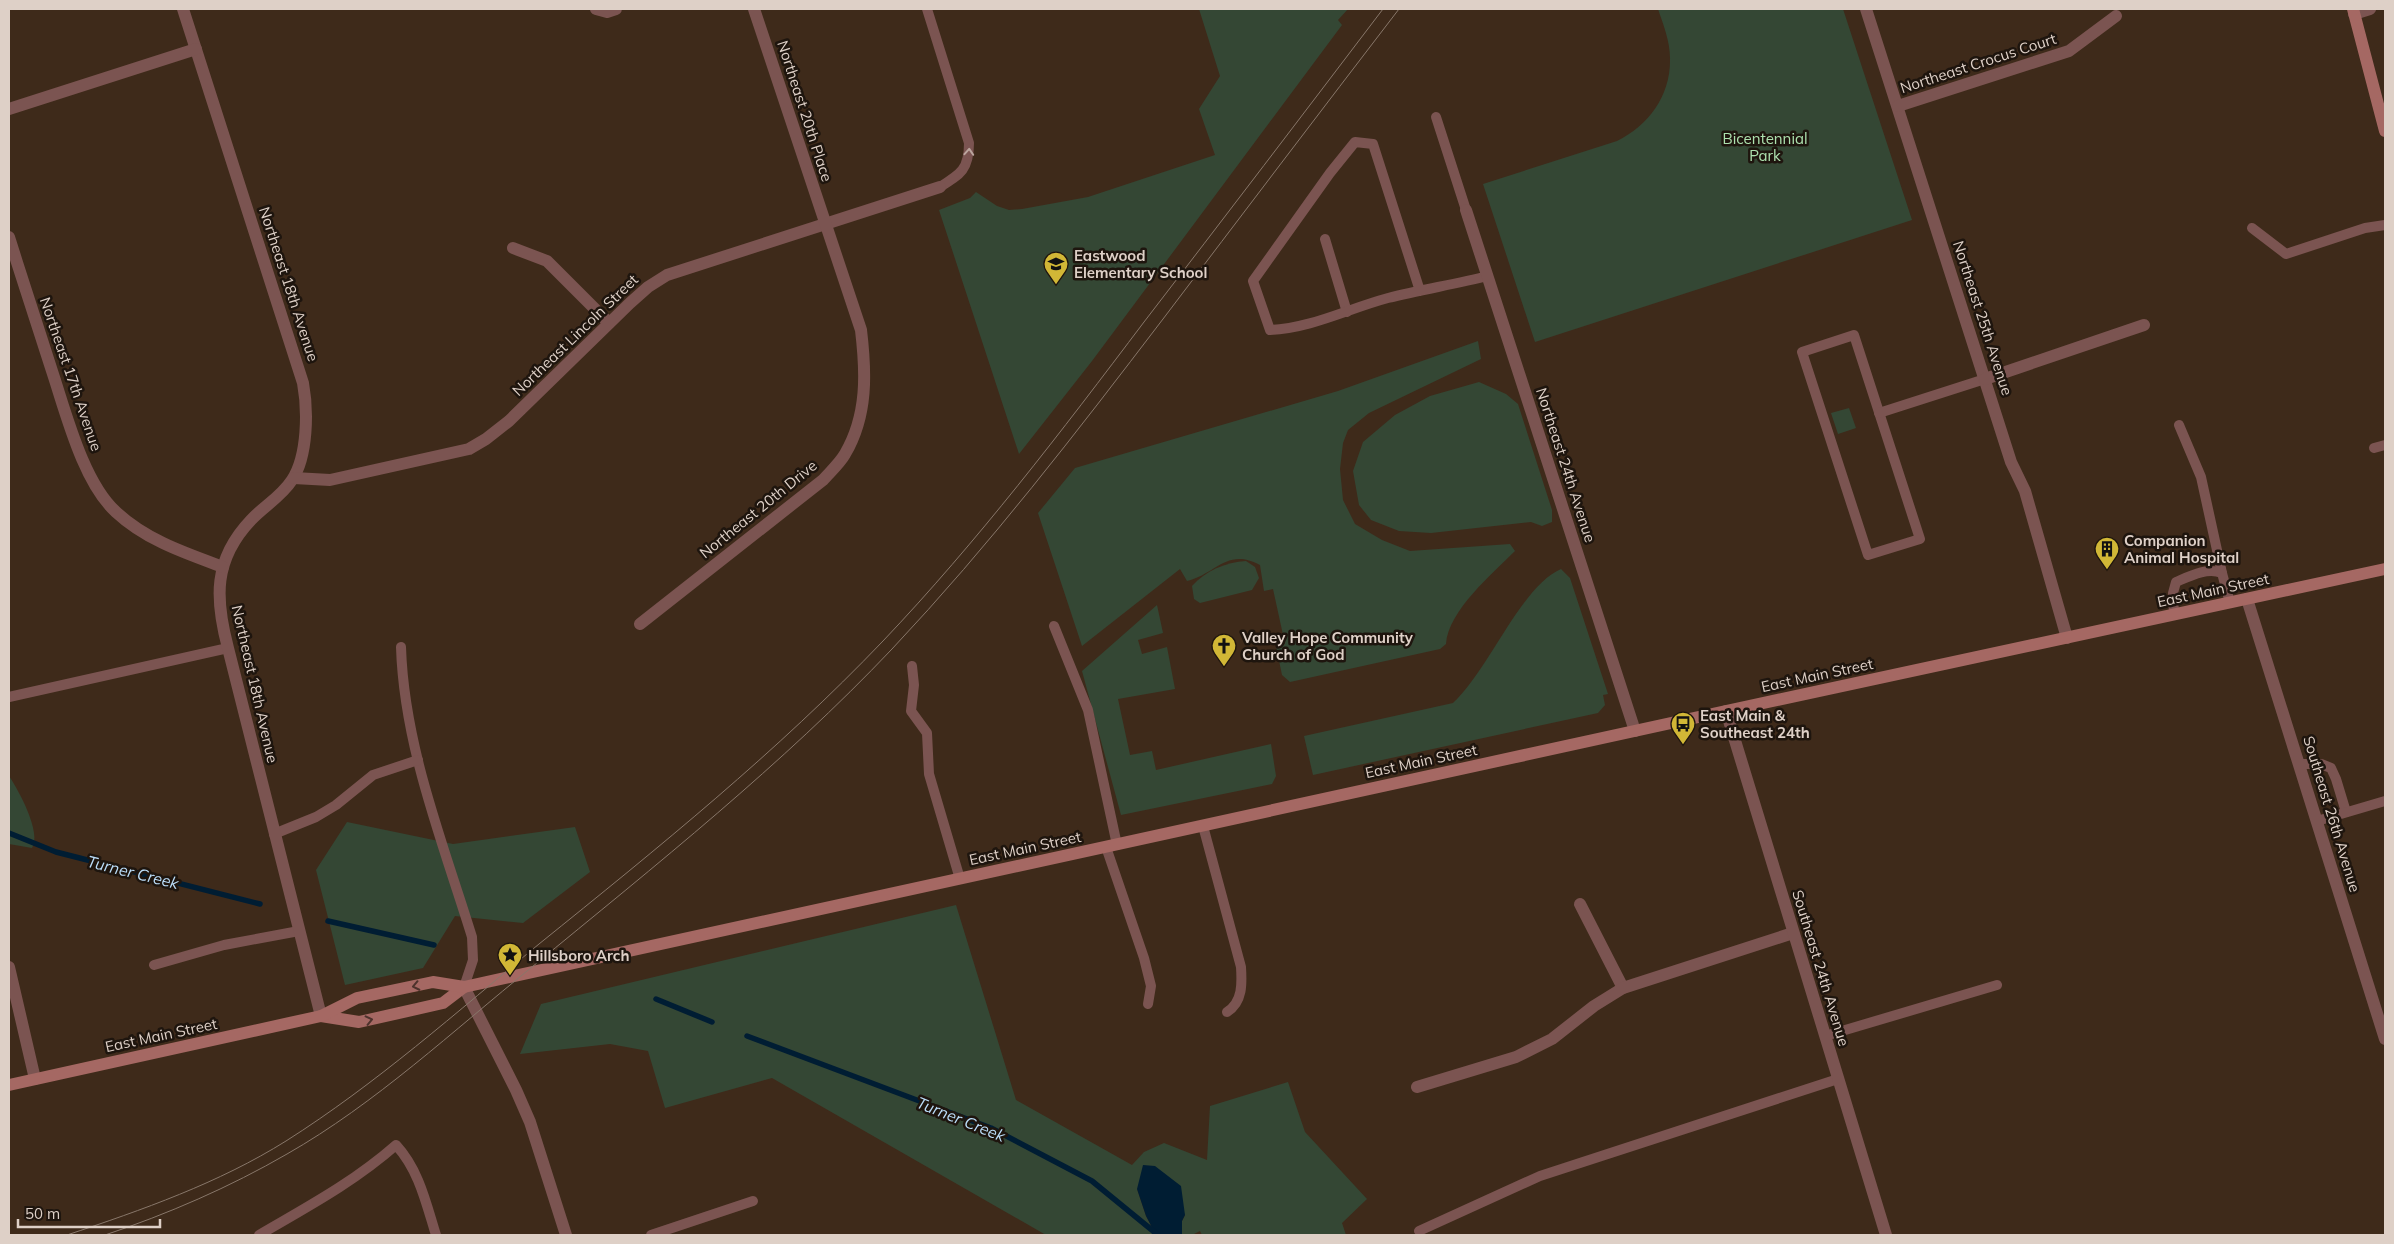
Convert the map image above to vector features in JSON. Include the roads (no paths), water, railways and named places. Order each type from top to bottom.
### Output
[{"type":"main road","points":[[2354,11],[2385,130]]},
{"type":"main road","name":"East Main Street","points":[[9,1084],[321,1016],[357,998],[433,982],[464,987],[2385,569]]},
{"type":"main road","name":"East Main Street","points":[[321,1016],[359,1022],[443,1003],[464,987]]},
{"type":"street","name":"Northeast 18th Avenue","points":[[184,9],[303,383],[307,404],[306,429],[294,478],[284,492],[252,518],[240,532],[230,549],[223,567],[219,583],[218,603],[274,834],[321,1016]]},
{"type":"street","points":[[596,9],[607,12],[616,9]]},
{"type":"street","name":"Northeast 20th Place","points":[[754,9],[825,223]]},
{"type":"street","name":"Northeast 25th Avenue","points":[[1866,9],[2011,462],[2025,491],[2067,638]]},
{"type":"street","points":[[2354,11],[2370,9]]},
{"type":"street","name":"Northeast Crocus Court","points":[[1898,106],[2069,51],[2116,16]]},
{"type":"street","points":[[9,110],[196,48]]},
{"type":"street","name":"Northeast Lincoln Street","points":[[294,478],[330,480],[432,459],[480,444],[509,421],[648,287],[667,275],[940,187]]},
{"type":"street","name":"Northeast 24th Avenue","points":[[1466,210],[1635,731]]},
{"type":"street","name":"Northeast 20th Drive","points":[[640,624],[823,480],[845,454],[862,414],[866,373],[861,330],[825,223]]},
{"type":"street","name":"Northeast 17th Avenue","points":[[9,237],[75,440],[102,496],[115,512],[141,531],[168,547],[223,567]]},
{"type":"street","points":[[513,248],[547,261],[609,323]]},
{"type":"street","points":[[1985,379],[2009,369],[2144,325]]},
{"type":"street","name":"Southeast 26th Avenue","points":[[2247,599],[2385,1039]]},
{"type":"street","name":"Southeast 24th Avenue","points":[[1726,711],[1886,1235]]},
{"type":"street","points":[[1580,904],[1623,988]]},
{"type":"street","points":[[1417,1088],[1516,1057],[1552,1039],[1594,1006],[1623,988],[1793,933]]},
{"type":"street","points":[[9,967],[35,1079]]},
{"type":"street","points":[[464,987],[530,1122],[566,1235]]},
{"type":"lane","points":[[927,9],[969,143],[969,158],[965,167],[959,175],[940,187]]},
{"type":"lane","points":[[1436,117],[1466,210]]},
{"type":"lane","points":[[1420,291],[1373,144],[1355,142],[1330,173],[1253,281],[1270,330],[1292,329],[1386,299],[1488,276]]},
{"type":"lane","points":[[2252,228],[2286,254],[2365,228],[2385,225]]},
{"type":"lane","points":[[1325,239],[1348,312]]},
{"type":"lane","points":[[1854,335],[1880,413],[1920,539],[1868,555],[1802,352],[1854,335]]},
{"type":"lane","points":[[1880,413],[1985,379]]},
{"type":"lane","points":[[2179,424],[2201,477],[2230,603]]},
{"type":"lane","points":[[2374,448],[2385,444]]},
{"type":"lane","points":[[2174,615],[2173,593],[2176,582],[2193,575],[2214,570],[2222,573]]},
{"type":"lane","points":[[1054,626],[1088,710],[1111,846],[1151,986],[1148,1004]]},
{"type":"lane","points":[[401,647],[402,682],[418,760],[472,937],[474,960],[464,987]]},
{"type":"lane","points":[[9,697],[228,648]]},
{"type":"lane","points":[[912,666],[914,685],[911,711],[927,733],[929,774],[960,879]]},
{"type":"lane","points":[[274,834],[316,817],[336,805],[372,775],[418,760]]},
{"type":"lane","points":[[2299,764],[2321,764],[2331,768],[2346,812]]},
{"type":"lane","points":[[2317,820],[2385,801]]},
{"type":"lane","points":[[1203,826],[1240,967],[1242,986],[1236,1005],[1228,1012]]},
{"type":"lane","points":[[154,965],[224,945],[299,931]]},
{"type":"lane","points":[[1825,1036],[1997,984]]},
{"type":"lane","points":[[1419,1231],[1540,1176],[1838,1079]]},
{"type":"lane","points":[[259,1235],[346,1185],[396,1145],[408,1158],[416,1172],[436,1235]]},
{"type":"lane","points":[[651,1235],[753,1201]]},
{"type":"water","points":[[1143,1165],[1155,1166],[1181,1186],[1185,1215],[1182,1221],[1182,1235],[1156,1235],[1146,1216],[1137,1189]]},
{"type":"waterway","name":"Turner Creek","points":[[9,833],[56,852],[260,904]]},
{"type":"waterway","points":[[328,921],[434,945]]},
{"type":"waterway","name":"Turner Creek","points":[[656,999],[712,1022]]},
{"type":"waterway","name":"Turner Creek","points":[[747,1036],[991,1128],[1092,1181],[1158,1235]]},
{"type":"tram line","points":[[67,1235],[152,1205],[234,1170],[286,1141],[352,1096],[416,1047],[628,872],[716,798],[801,722],[843,682],[918,603],[1018,485],[1383,9]]},
{"type":"tram line","points":[[105,1235],[175,1209],[221,1189],[287,1154],[351,1113],[413,1065],[671,852],[807,733],[850,692],[928,610],[1032,488],[1399,9]]},
{"type":"place","name":"Eastwood Elementary School","points":[[1056,285]]},
{"type":"place","name":"Companion Animal Hospital","points":[[2107,570]]},
{"type":"place","name":"Valley Hope Community Church of God","points":[[1224,667]]},
{"type":"place","name":"East Main & Southeast 24th","points":[[1683,745]]},
{"type":"place","name":"Hillsboro Arch","points":[[510,976]]},
{"type":"park label","name":"Bicentennial Park","points":[[1765,146]]}]
